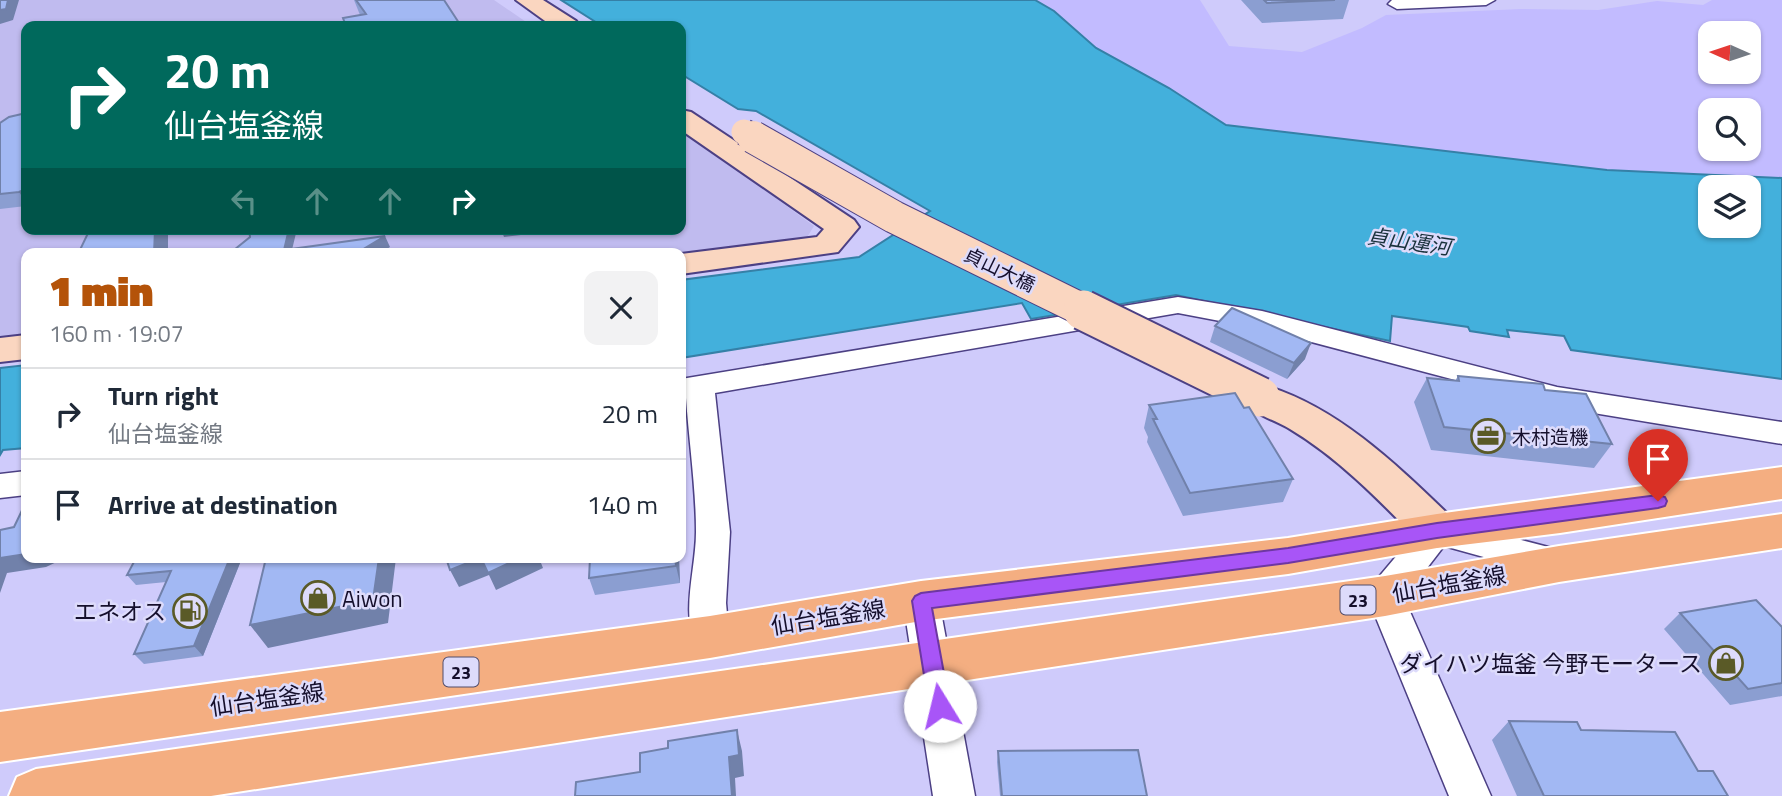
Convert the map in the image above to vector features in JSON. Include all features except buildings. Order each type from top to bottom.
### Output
[{"type":"main road","name":"仙台塩釜線","points":[[0,737],[710,637],[921,601],[1288,556],[1437,531],[1782,483]]},
{"type":"main road","name":"仙台塩釜線","points":[[36,796],[1385,596],[1559,564],[1782,531]]},
{"type":"street","points":[[527,0],[560,21]]},
{"type":"street","points":[[1397,4],[1486,0]]},
{"type":"street","name":"貞山大橋","points":[[686,105],[744,132],[894,217],[1311,423],[1377,472],[1437,531]]},
{"type":"street","points":[[686,106],[843,227],[827,245],[686,263]]},
{"type":"street","points":[[710,637],[708,603],[713,532],[691,387],[1178,305],[1262,320],[1557,397],[1782,433]]},
{"type":"street","points":[[0,350],[21,347]]},
{"type":"street","points":[[0,486],[21,484]]},
{"type":"street","points":[[1469,796],[1385,596],[1437,531],[1559,564]]},
{"type":"street","points":[[921,601],[954,796]]},
{"type":"shaded area","points":[[0,0],[494,0],[525,21],[21,21],[21,235],[686,235],[686,133],[814,226],[806,239],[686,253],[686,248],[21,248],[21,337],[0,340]]},
{"type":"shaded area","points":[[1035,0],[1200,0],[1229,46],[1302,52],[1362,28],[1386,15],[1521,9],[1598,10],[1657,1],[1703,5],[1712,0],[1782,0],[1782,178],[1607,170],[1226,125],[1169,88],[1096,48],[1054,11]]},
{"type":"water","name":"貞山運河","points":[[561,0],[1035,0],[1054,11],[1096,48],[1169,88],[1226,125],[1607,170],[1716,175],[1698,175],[1698,238],[1761,238],[1761,177],[1782,178],[1782,379],[1571,350],[1564,336],[1507,330],[1509,337],[1470,331],[1468,327],[1392,316],[1390,341],[1176,295],[1031,319],[1022,303],[686,357],[686,279],[859,257],[930,211],[756,111],[738,109],[686,77],[686,21],[594,21]]},
{"type":"water","points":[[21,366],[21,448],[3,450],[0,455],[0,368]]},
{"type":"place","name":"木村造機","points":[[1488,436]]},
{"type":"place","name":"Aiwon","points":[[318,598]]},
{"type":"place","name":"エネオス","points":[[190,611]]},
{"type":"place","name":"ダイハツ塩釜 今野モータース","points":[[1726,663]]},
{"type":"route","points":[[940,706],[921,601],[1288,556],[1437,531],[1658,501]]}]
